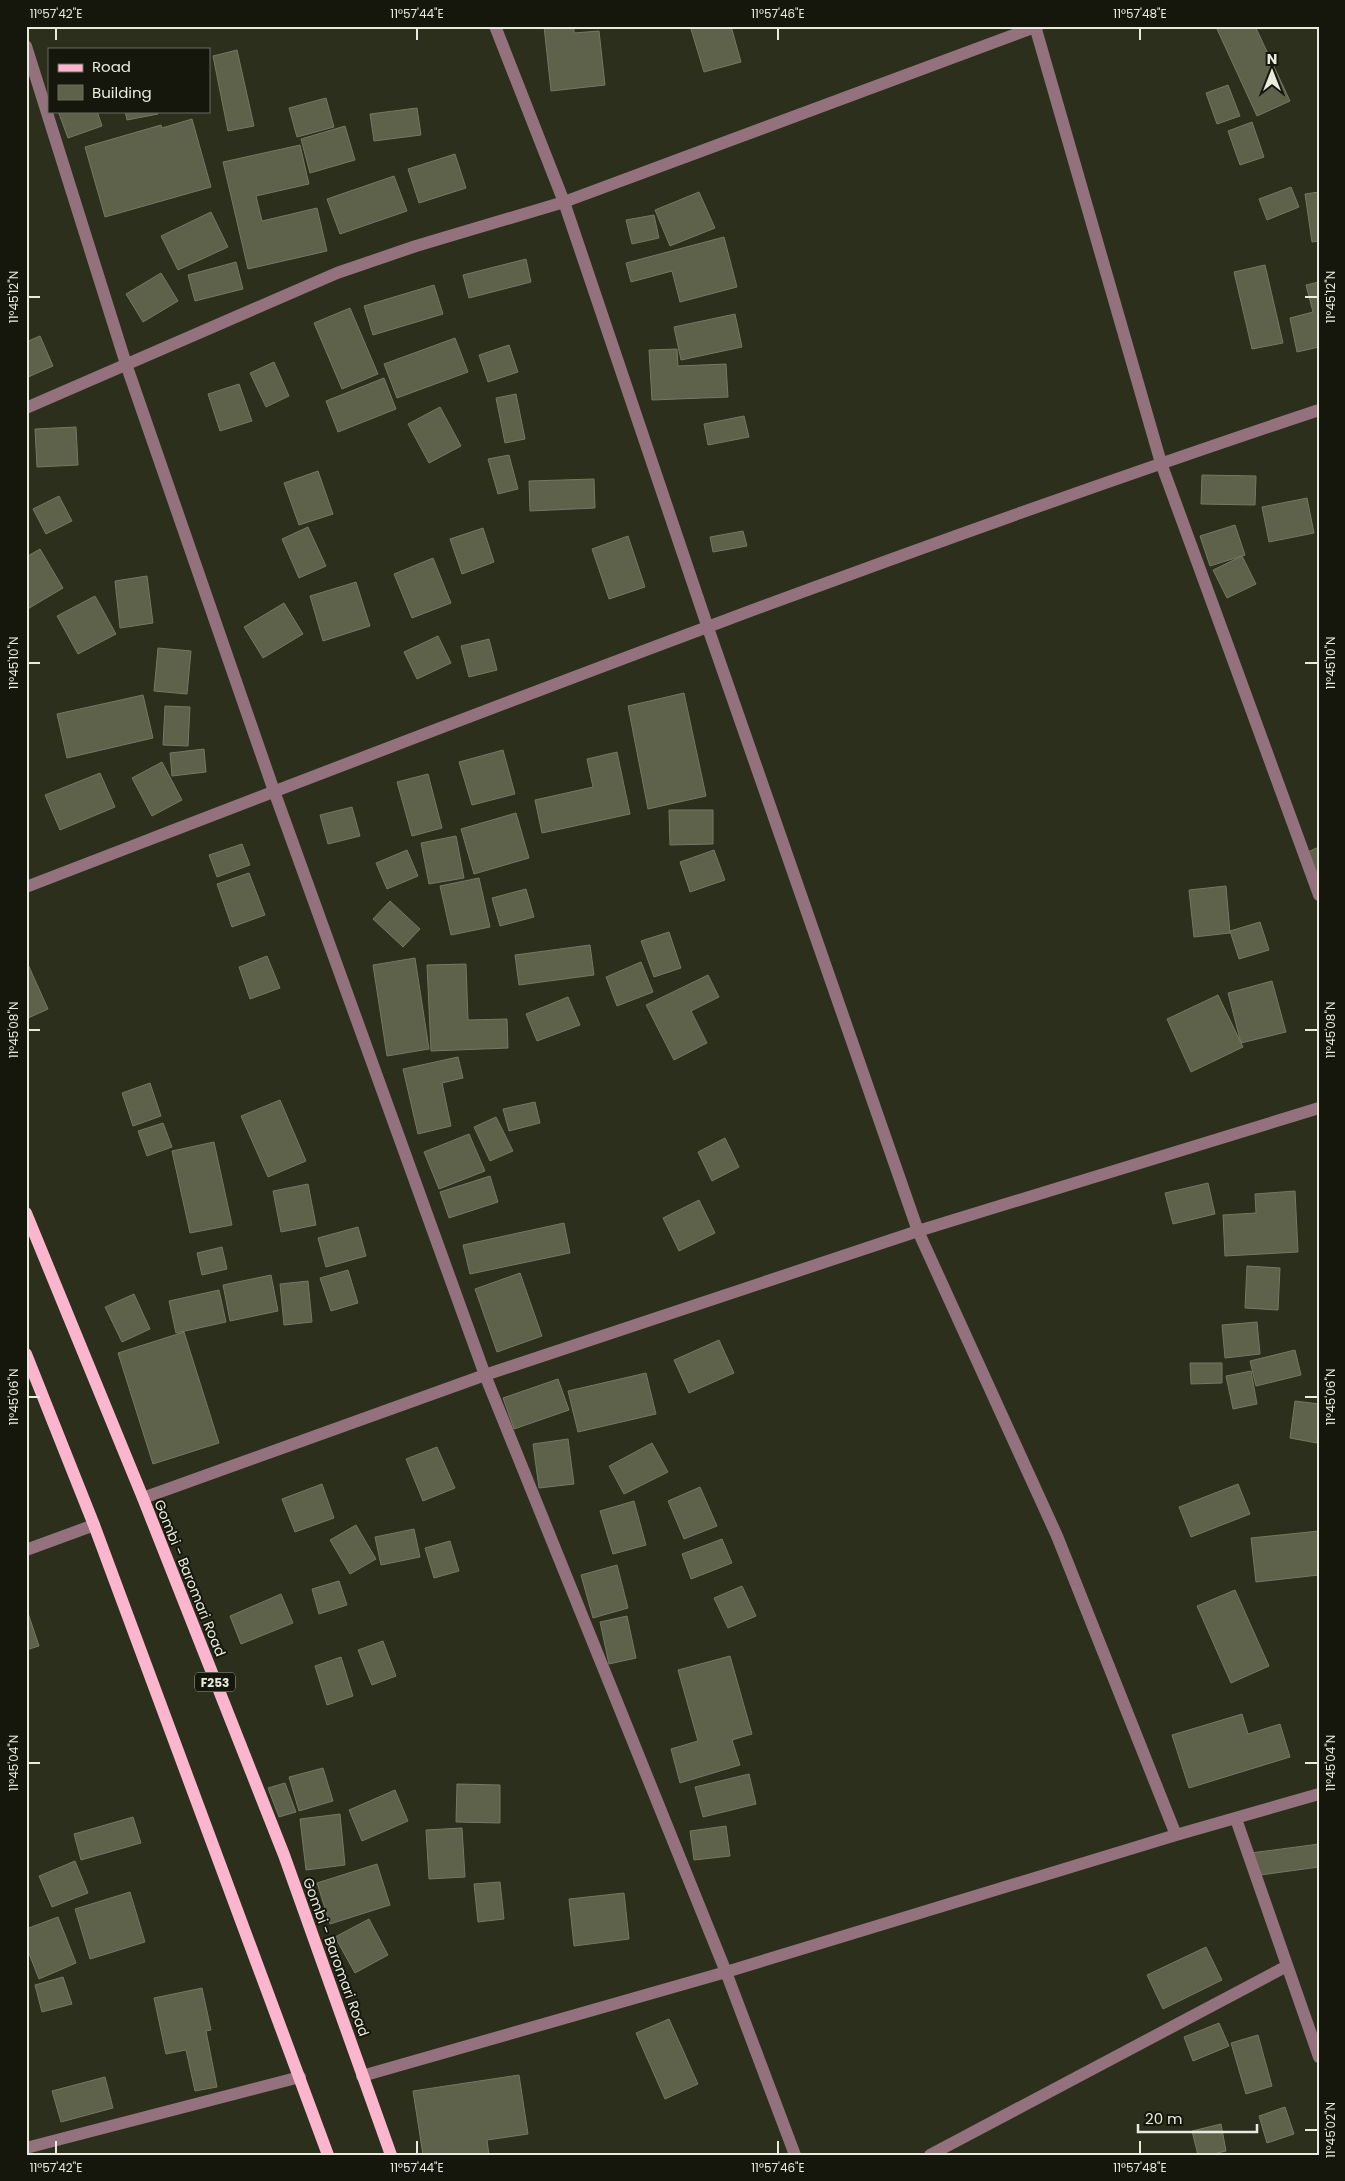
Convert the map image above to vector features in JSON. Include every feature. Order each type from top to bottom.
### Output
[{"type":"main road","name":"Gombi - Baromari Road","points":[[26,1214],[142,1498],[284,1855],[391,2155]]},
{"type":"main road","points":[[26,1354],[94,1525],[328,2155]]},
{"type":"street","points":[[494,26],[564,202],[708,628],[918,1231],[1057,1536],[1176,1835]]},
{"type":"street","points":[[26,408],[337,273],[416,246],[564,202],[1036,27],[1161,463],[1319,895]]},
{"type":"street","points":[[26,46],[126,364],[274,791],[485,1375],[726,1972],[795,2155]]},
{"type":"street","points":[[26,887],[274,791],[708,628],[1161,463],[1319,410]]},
{"type":"street","points":[[142,1498],[485,1375],[918,1231],[1319,1108]]},
{"type":"street","points":[[26,1550],[94,1525]]},
{"type":"street","points":[[362,2076],[726,1972],[1176,1835],[1319,1794]]},
{"type":"street","points":[[1236,1819],[1319,2057]]},
{"type":"street","points":[[930,2155],[1287,1966]]},
{"type":"street","points":[[26,2148],[300,2077]]},
{"type":"building","points":[[544,26],[574,26],[574,33],[599,31],[605,85],[551,91]]},
{"type":"building","points":[[690,26],[731,26],[741,62],[704,72]]},
{"type":"building","points":[[1223,26],[1255,26],[1290,101],[1257,116],[1217,29]]},
{"type":"building","points":[[237,50],[254,126],[228,131],[213,56]]},
{"type":"building","points":[[1228,85],[1240,116],[1217,124],[1206,93]]},
{"type":"building","points":[[326,98],[334,127],[297,137],[289,108]]},
{"type":"building","points":[[417,108],[421,135],[374,141],[370,114]]},
{"type":"building","points":[[58,112],[97,112],[102,126],[68,138]]},
{"type":"building","points":[[125,112],[158,112],[158,114],[127,120]]},
{"type":"building","points":[[192,119],[211,187],[105,217],[85,147],[161,125],[162,128]]},
{"type":"building","points":[[1252,122],[1264,157],[1240,165],[1228,131]]},
{"type":"building","points":[[345,126],[355,160],[310,173],[301,139]]},
{"type":"building","points":[[300,145],[309,184],[256,196],[262,221],[317,208],[327,251],[248,269],[223,162]]},
{"type":"building","points":[[455,154],[466,188],[419,203],[408,169]]},
{"type":"building","points":[[394,176],[407,211],[340,234],[327,199]]},
{"type":"building","points":[[1291,187],[1299,207],[1267,220],[1259,199]]},
{"type":"building","points":[[699,192],[715,228],[670,246],[655,210]]},
{"type":"building","points":[[1319,192],[1319,241],[1312,242],[1305,194]]},
{"type":"building","points":[[211,212],[228,247],[178,270],[161,236]]},
{"type":"building","points":[[654,215],[659,238],[632,244],[626,220]]},
{"type":"building","points":[[724,237],[737,287],[680,302],[672,271],[631,282],[626,263]]},
{"type":"building","points":[[526,259],[531,282],[469,298],[463,275]]},
{"type":"building","points":[[236,262],[243,289],[195,301],[188,275]]},
{"type":"building","points":[[1265,265],[1283,343],[1252,349],[1234,272]]},
{"type":"building","points":[[161,273],[178,301],[143,322],[126,294]]},
{"type":"building","points":[[1319,282],[1319,347],[1297,352],[1290,318],[1313,312],[1306,285]]},
{"type":"building","points":[[434,285],[443,314],[373,335],[364,306]]},
{"type":"building","points":[[350,308],[378,374],[342,389],[314,323]]},
{"type":"building","points":[[735,314],[742,347],[681,360],[674,327]]},
{"type":"building","points":[[40,336],[53,366],[26,378],[26,342]]},
{"type":"building","points":[[455,338],[468,372],[397,398],[384,364]]},
{"type":"building","points":[[509,345],[518,372],[488,382],[479,355]]},
{"type":"building","points":[[677,349],[678,366],[726,364],[728,397],[652,400],[649,350]]},
{"type":"building","points":[[274,362],[289,396],[266,407],[250,373]]},
{"type":"building","points":[[384,378],[396,409],[338,432],[326,401]]},
{"type":"building","points":[[239,384],[252,421],[220,431],[208,394]]},
{"type":"building","points":[[516,394],[525,439],[505,443],[496,398]]},
{"type":"building","points":[[440,407],[461,446],[429,463],[408,424]]},
{"type":"building","points":[[744,416],[749,437],[708,445],[704,424]]},
{"type":"building","points":[[76,427],[78,465],[37,467],[35,429]]},
{"type":"building","points":[[509,455],[518,489],[498,494],[488,459]]},
{"type":"building","points":[[318,471],[333,514],[299,525],[284,483]]},
{"type":"building","points":[[1202,475],[1256,476],[1255,505],[1201,504]]},
{"type":"building","points":[[594,479],[595,508],[530,511],[529,481]]},
{"type":"building","points":[[59,496],[72,521],[46,534],[33,509]]},
{"type":"building","points":[[1307,498],[1314,533],[1269,542],[1262,507]]},
{"type":"building","points":[[1235,525],[1245,555],[1210,566],[1200,536]]},
{"type":"building","points":[[308,527],[326,566],[299,578],[282,539]]},
{"type":"building","points":[[483,528],[494,562],[462,574],[450,539]]},
{"type":"building","points":[[743,531],[747,546],[713,552],[710,537]]},
{"type":"building","points":[[628,536],[645,587],[609,599],[592,549]]},
{"type":"building","points":[[40,549],[63,588],[26,610],[26,557]]},
{"type":"building","points":[[1242,556],[1256,584],[1227,598],[1213,570]]},
{"type":"building","points":[[433,558],[451,603],[412,618],[394,574]]},
{"type":"building","points":[[147,576],[153,623],[120,628],[115,581]]},
{"type":"building","points":[[356,582],[370,626],[323,641],[310,596]]},
{"type":"building","points":[[95,596],[116,634],[78,654],[57,616]]},
{"type":"building","points":[[284,603],[303,634],[263,658],[244,627]]},
{"type":"building","points":[[438,636],[451,663],[417,679],[404,652]]},
{"type":"building","points":[[489,639],[497,670],[469,677],[461,646]]},
{"type":"building","points":[[158,648],[191,651],[187,694],[154,691]]},
{"type":"building","points":[[684,693],[706,796],[648,809],[628,706]]},
{"type":"building","points":[[143,695],[153,738],[67,758],[57,714]]},
{"type":"building","points":[[165,706],[190,707],[188,746],[163,745]]},
{"type":"building","points":[[204,749],[206,772],[172,776],[170,753]]},
{"type":"building","points":[[503,750],[515,794],[472,805],[459,762]]},
{"type":"building","points":[[617,752],[630,814],[542,833],[535,800],[593,787],[587,759]]},
{"type":"building","points":[[162,762],[182,800],[152,816],[132,778]]},
{"type":"building","points":[[100,773],[115,807],[60,830],[45,795]]},
{"type":"building","points":[[428,774],[442,828],[412,836],[397,782]]},
{"type":"building","points":[[352,807],[360,836],[328,844],[320,815]]},
{"type":"building","points":[[669,810],[713,810],[713,844],[670,845]]},
{"type":"building","points":[[516,813],[529,858],[474,874],[461,829]]},
{"type":"building","points":[[456,836],[464,878],[429,884],[421,843]]},
{"type":"building","points":[[242,844],[250,865],[217,877],[209,855]]},
{"type":"building","points":[[1319,847],[1319,889],[1303,854]]},
{"type":"building","points":[[407,850],[418,876],[387,889],[376,863]]},
{"type":"building","points":[[714,850],[725,880],[690,892],[680,862]]},
{"type":"building","points":[[249,873],[265,915],[232,927],[217,884]]},
{"type":"building","points":[[479,878],[490,927],[451,935],[440,886]]},
{"type":"building","points":[[1226,886],[1230,933],[1194,937],[1189,890]]},
{"type":"building","points":[[526,889],[534,917],[500,926],[492,898]]},
{"type":"building","points":[[390,901],[420,929],[403,947],[373,919]]},
{"type":"building","points":[[1260,922],[1269,950],[1239,959],[1230,931]]},
{"type":"building","points":[[669,932],[681,968],[654,977],[641,941]]},
{"type":"building","points":[[590,945],[594,975],[519,985],[515,955]]},
{"type":"building","points":[[267,956],[280,988],[250,999],[239,967]]},
{"type":"building","points":[[415,958],[429,1049],[387,1056],[373,965]]},
{"type":"building","points":[[26,960],[48,1009],[26,1019]]},
{"type":"building","points":[[641,962],[653,992],[617,1006],[606,977]]},
{"type":"building","points":[[466,964],[468,1020],[507,1019],[508,1048],[431,1051],[427,965]]},
{"type":"building","points":[[708,975],[719,997],[691,1011],[707,1043],[674,1060],[646,1005]]},
{"type":"building","points":[[1272,981],[1286,1032],[1241,1043],[1228,993]]},
{"type":"building","points":[[1218,995],[1243,1047],[1191,1072],[1167,1019]]},
{"type":"building","points":[[568,997],[580,1025],[537,1041],[526,1014]]},
{"type":"building","points":[[458,1057],[463,1078],[442,1083],[451,1126],[418,1134],[403,1069]]},
{"type":"building","points":[[150,1083],[161,1116],[133,1126],[122,1093]]},
{"type":"building","points":[[280,1100],[306,1161],[268,1177],[241,1116]]},
{"type":"building","points":[[535,1102],[540,1123],[509,1131],[503,1109]]},
{"type":"building","points":[[496,1117],[513,1151],[490,1161],[474,1127]]},
{"type":"building","points":[[163,1123],[172,1147],[147,1156],[138,1131]]},
{"type":"building","points":[[469,1134],[485,1171],[439,1189],[424,1152]]},
{"type":"building","points":[[725,1138],[739,1167],[712,1181],[698,1152]]},
{"type":"building","points":[[214,1142],[232,1225],[190,1233],[172,1151]]},
{"type":"building","points":[[490,1176],[498,1202],[449,1218],[440,1192]]},
{"type":"building","points":[[1208,1183],[1215,1214],[1173,1224],[1165,1193]]},
{"type":"building","points":[[308,1184],[316,1225],[281,1232],[273,1191]]},
{"type":"building","points":[[1295,1191],[1298,1252],[1225,1256],[1223,1215],[1256,1213],[1255,1194]]},
{"type":"building","points":[[699,1200],[715,1233],[679,1251],[663,1218]]},
{"type":"building","points":[[564,1223],[570,1253],[470,1274],[463,1245]]},
{"type":"building","points":[[358,1227],[366,1256],[326,1267],[318,1238]]},
{"type":"building","points":[[222,1247],[227,1269],[202,1275],[197,1253]]},
{"type":"building","points":[[1247,1266],[1280,1268],[1278,1310],[1245,1308]]},
{"type":"building","points":[[348,1270],[358,1303],[331,1311],[320,1278]]},
{"type":"building","points":[[520,1273],[542,1336],[497,1352],[475,1289]]},
{"type":"building","points":[[271,1275],[278,1311],[230,1321],[223,1285]]},
{"type":"building","points":[[308,1281],[312,1322],[284,1325],[280,1284]]},
{"type":"building","points":[[219,1290],[226,1322],[176,1333],[169,1301]]},
{"type":"building","points":[[134,1294],[150,1329],[122,1342],[105,1307]]},
{"type":"building","points":[[1257,1322],[1260,1354],[1225,1358],[1222,1325]]},
{"type":"building","points":[[184,1332],[219,1443],[153,1464],[118,1353]]},
{"type":"building","points":[[719,1340],[734,1373],[689,1393],[674,1360]]},
{"type":"building","points":[[1295,1350],[1301,1375],[1256,1386],[1250,1361]]},
{"type":"building","points":[[1190,1363],[1222,1363],[1222,1383],[1191,1384]]},
{"type":"building","points":[[1251,1371],[1257,1404],[1233,1409],[1226,1376]]},
{"type":"building","points":[[646,1373],[656,1414],[578,1432],[568,1391]]},
{"type":"building","points":[[558,1379],[569,1410],[514,1429],[503,1398]]},
{"type":"building","points":[[1295,1401],[1319,1404],[1317,1443],[1290,1438]]},
{"type":"building","points":[[568,1439],[574,1484],[539,1488],[533,1444]]},
{"type":"building","points":[[652,1443],[668,1472],[624,1494],[609,1466]]},
{"type":"building","points":[[437,1447],[455,1488],[423,1501],[406,1459]]},
{"type":"building","points":[[322,1484],[334,1518],[295,1532],[282,1499]]},
{"type":"building","points":[[1238,1484],[1250,1514],[1191,1537],[1179,1507]]},
{"type":"building","points":[[700,1487],[717,1526],[684,1539],[668,1501]]},
{"type":"building","points":[[634,1501],[646,1545],[613,1554],[600,1511]]},
{"type":"building","points":[[356,1525],[376,1559],[350,1574],[330,1540]]},
{"type":"building","points":[[414,1529],[420,1557],[381,1565],[375,1537]]},
{"type":"building","points":[[1319,1531],[1319,1575],[1256,1582],[1251,1538]]},
{"type":"building","points":[[722,1539],[732,1563],[691,1579],[682,1554]]},
{"type":"building","points":[[450,1541],[459,1571],[434,1578],[425,1548]]},
{"type":"building","points":[[617,1565],[628,1608],[593,1618],[581,1575]]},
{"type":"building","points":[[339,1581],[347,1605],[319,1614],[312,1589]]},
{"type":"building","points":[[742,1586],[756,1616],[728,1628],[714,1598]]},
{"type":"building","points":[[1235,1590],[1269,1666],[1231,1683],[1197,1606]]},
{"type":"building","points":[[281,1594],[293,1623],[241,1644],[230,1616]]},
{"type":"building","points":[[26,1607],[39,1646],[26,1650]]},
{"type":"building","points":[[627,1616],[636,1658],[609,1664],[600,1622]]},
{"type":"building","points":[[383,1641],[396,1676],[372,1685],[358,1650]]},
{"type":"building","points":[[730,1656],[752,1734],[732,1740],[740,1765],[680,1783],[671,1749],[698,1741],[678,1670]]},
{"type":"building","points":[[341,1657],[353,1696],[327,1705],[315,1666]]},
{"type":"building","points":[[1242,1714],[1248,1734],[1280,1724],[1290,1757],[1189,1788],[1172,1735]]},
{"type":"building","points":[[323,1768],[333,1801],[299,1811],[289,1777]]},
{"type":"building","points":[[749,1774],[756,1804],[703,1817],[695,1787]]},
{"type":"building","points":[[285,1783],[296,1812],[279,1817],[268,1788]]},
{"type":"building","points":[[457,1784],[500,1785],[500,1823],[456,1822]]},
{"type":"building","points":[[395,1790],[408,1821],[362,1841],[349,1810]]},
{"type":"building","points":[[340,1814],[345,1865],[306,1870],[300,1819]]},
{"type":"building","points":[[133,1817],[141,1843],[81,1860],[74,1834]]},
{"type":"building","points":[[726,1826],[730,1856],[694,1860],[690,1831]]},
{"type":"building","points":[[462,1828],[465,1877],[429,1879],[426,1830]]},
{"type":"building","points":[[1319,1844],[1319,1867],[1253,1876],[1251,1853]]},
{"type":"building","points":[[75,1861],[88,1893],[52,1907],[39,1876]]},
{"type":"building","points":[[377,1864],[390,1905],[330,1924],[317,1883]]},
{"type":"building","points":[[500,1882],[504,1919],[478,1922],[474,1884]]},
{"type":"building","points":[[130,1892],[145,1942],[90,1959],[75,1909]]},
{"type":"building","points":[[624,1893],[629,1939],[574,1946],[569,1899]]},
{"type":"building","points":[[58,1917],[76,1963],[39,1979],[26,1946],[26,1929]]},
{"type":"building","points":[[369,1919],[388,1955],[355,1973],[335,1937]]},
{"type":"building","points":[[1206,1947],[1222,1980],[1163,2009],[1147,1975]]},
{"type":"building","points":[[63,1977],[72,2004],[42,2012],[35,1985]]},
{"type":"building","points":[[202,1988],[211,2030],[206,2031],[217,2087],[195,2091],[186,2050],[166,2054],[154,1998]]},
{"type":"building","points":[[669,2019],[698,2084],[665,2099],[636,2033]]},
{"type":"building","points":[[1219,2023],[1229,2046],[1193,2061],[1184,2037]]},
{"type":"building","points":[[1258,2035],[1272,2086],[1246,2094],[1231,2043]]},
{"type":"building","points":[[519,2075],[528,2134],[487,2140],[489,2155],[423,2155],[413,2091]]},
{"type":"building","points":[[105,2077],[113,2108],[61,2122],[52,2091]]},
{"type":"building","points":[[1285,2107],[1294,2134],[1267,2143],[1259,2116]]},
{"type":"building","points":[[1221,2124],[1226,2151],[1209,2155],[1198,2155],[1192,2131]]}]
